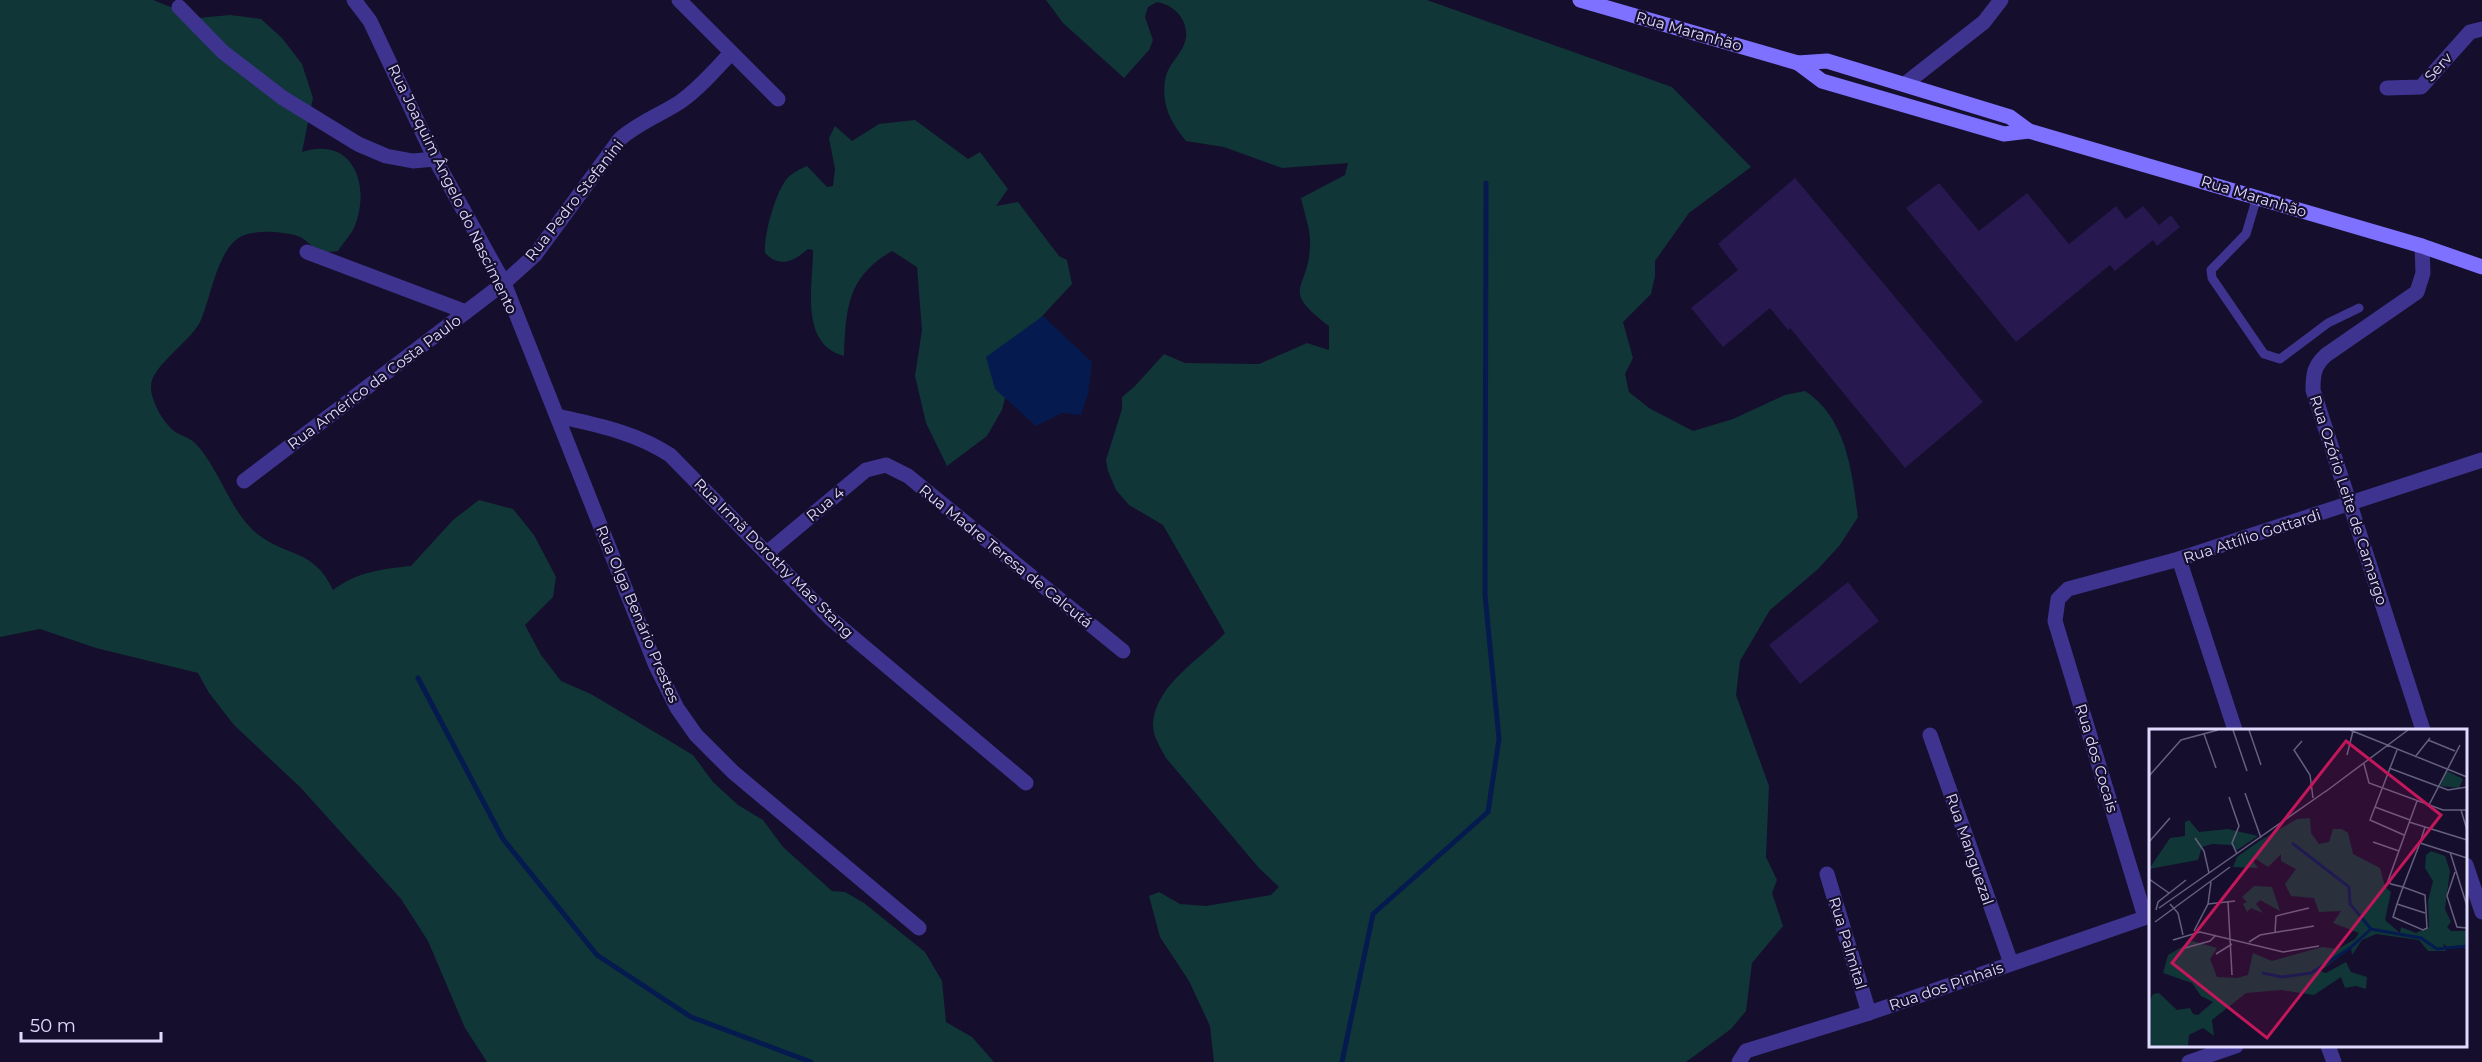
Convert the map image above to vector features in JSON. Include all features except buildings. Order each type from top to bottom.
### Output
[{"type":"street","name":"Rua Joaquim Ângelo do Nascimento","points":[[354,0],[375,31],[435,159],[504,283],[557,416]]},
{"type":"street","points":[[679,0],[778,99]]},
{"type":"street","name":"Rua Maranhão","points":[[1580,0],[1798,63],[1827,61],[2010,117],[2029,131],[2481,265]]},
{"type":"street","points":[[1916,108],[1913,87],[1984,22],[2001,0]]},
{"type":"street","points":[[179,7],[223,52],[283,98],[358,144],[386,156],[413,161],[435,159]]},
{"type":"street","name":"Serv","points":[[2387,88],[2421,87],[2470,32],[2482,28]]},
{"type":"street","name":"Rua Pedro Stefanini","points":[[504,283],[535,255],[620,139],[634,126],[667,110],[692,93],[731,53]]},
{"type":"street","name":"Rua Maranhão","points":[[1798,63],[1822,81],[2004,134],[2029,131]]},
{"type":"street","name":"Rua Ozório Leite de Camargo","points":[[2422,246],[2423,273],[2417,292],[2317,363],[2313,374],[2313,390],[2352,504],[2423,729]]},
{"type":"street","points":[[307,252],[466,312]]},
{"type":"street","name":"Rua Américo da Costa Paulo","points":[[244,481],[504,283]]},
{"type":"street","name":"Rua Irmã Dorothy Mae Stang","points":[[557,416],[628,433],[670,455],[768,552],[831,619],[1026,783]]},
{"type":"street","name":"Rua Olga Benário Prestes","points":[[557,416],[656,666],[677,708],[696,735],[733,772],[919,928]]},
{"type":"street","name":"Rua Attílio Gottardi","points":[[2058,599],[2068,589],[2180,559],[2482,460]]},
{"type":"street","name":"Rua 4","points":[[768,552],[866,470],[886,465]]},
{"type":"street","name":"Rua Madre Teresa de Calcutá","points":[[886,465],[908,476],[1123,651]]},
{"type":"street","points":[[2180,559],[2235,729]]},
{"type":"street","name":"Rua dos Cocais","points":[[2058,599],[2055,621],[2148,916]]},
{"type":"street","name":"Rua Manguezal","points":[[1930,735],[2010,963]]},
{"type":"street","points":[[2467,868],[2482,912]]},
{"type":"street","name":"Rua Palmital","points":[[1827,874],[1869,1013]]},
{"type":"street","name":"Rua dos Pinhais","points":[[1741,1058],[2148,916]]},
{"type":"street","points":[[2188,1062],[2233,1047]]},
{"type":"street","points":[[2328,1047],[2334,1062]]},
{"type":"lane","points":[[2257,197],[2246,234],[2211,270],[2212,278],[2264,354],[2280,359],[2328,323],[2359,308]]},
{"type":"green space","points":[[0,0],[153,0],[198,18],[230,15],[261,19],[282,38],[302,64],[313,98],[302,152],[320,149],[334,151],[346,158],[354,168],[361,196],[354,228],[338,251],[320,253],[302,238],[271,232],[246,234],[232,244],[225,253],[215,276],[200,322],[152,379],[151,387],[155,405],[162,417],[174,431],[192,440],[202,451],[246,523],[266,540],[308,560],[317,567],[333,590],[351,579],[370,572],[411,566],[453,520],[479,500],[513,509],[534,535],[556,577],[553,597],[525,625],[541,655],[561,681],[591,694],[693,755],[713,782],[738,805],[763,820],[783,847],[832,891],[845,892],[864,903],[925,952],[942,981],[946,1022],[972,1037],[994,1062],[487,1062],[465,1028],[428,941],[401,899],[301,788],[234,725],[209,693],[198,673],[96,648],[40,629],[0,637]]},
{"type":"green space","points":[[1046,0],[1427,0],[1672,87],[1751,167],[1689,213],[1655,261],[1655,276],[1651,294],[1623,322],[1633,358],[1625,374],[1629,392],[1649,408],[1693,431],[1733,419],[1785,395],[1805,391],[1819,402],[1839,431],[1850,465],[1858,517],[1840,545],[1818,569],[1770,610],[1740,661],[1736,695],[1769,786],[1766,857],[1777,880],[1772,893],[1783,926],[1752,963],[1746,1011],[1731,1029],[1686,1062],[1214,1062],[1210,1026],[1189,981],[1160,937],[1149,896],[1159,892],[1180,904],[1206,906],[1271,895],[1279,887],[1259,868],[1166,758],[1157,741],[1153,723],[1162,696],[1181,673],[1225,633],[1163,525],[1129,505],[1116,490],[1106,460],[1122,409],[1122,397],[1164,354],[1185,363],[1259,364],[1307,343],[1329,350],[1329,326],[1304,304],[1300,296],[1310,245],[1301,198],[1345,175],[1348,163],[1282,168],[1224,147],[1186,141],[1171,119],[1164,94],[1166,76],[1186,38],[1185,25],[1179,14],[1169,6],[1157,2],[1148,7],[1145,17],[1153,40],[1149,50],[1124,78],[1063,23]]},
{"type":"green space","points":[[915,120],[968,159],[980,152],[1008,189],[996,206],[1018,202],[1059,256],[1067,260],[1072,284],[1019,341],[1002,410],[987,436],[947,466],[926,423],[915,376],[922,330],[917,267],[892,251],[866,272],[852,295],[848,309],[844,356],[830,349],[820,339],[814,327],[811,296],[813,250],[808,249],[786,262],[776,261],[765,253],[773,207],[788,177],[807,166],[827,187],[833,186],[835,169],[829,138],[835,126],[852,141],[879,124]]},
{"type":"water","points":[[1043,316],[1092,362],[1088,394],[1081,415],[1062,413],[1036,426],[995,389],[986,357]]},
{"type":"waterway","points":[[1342,1062],[1373,914],[1488,812],[1499,739],[1485,595],[1486,183]]},
{"type":"waterway","points":[[418,678],[503,839],[597,955],[691,1017],[811,1062]]}]
